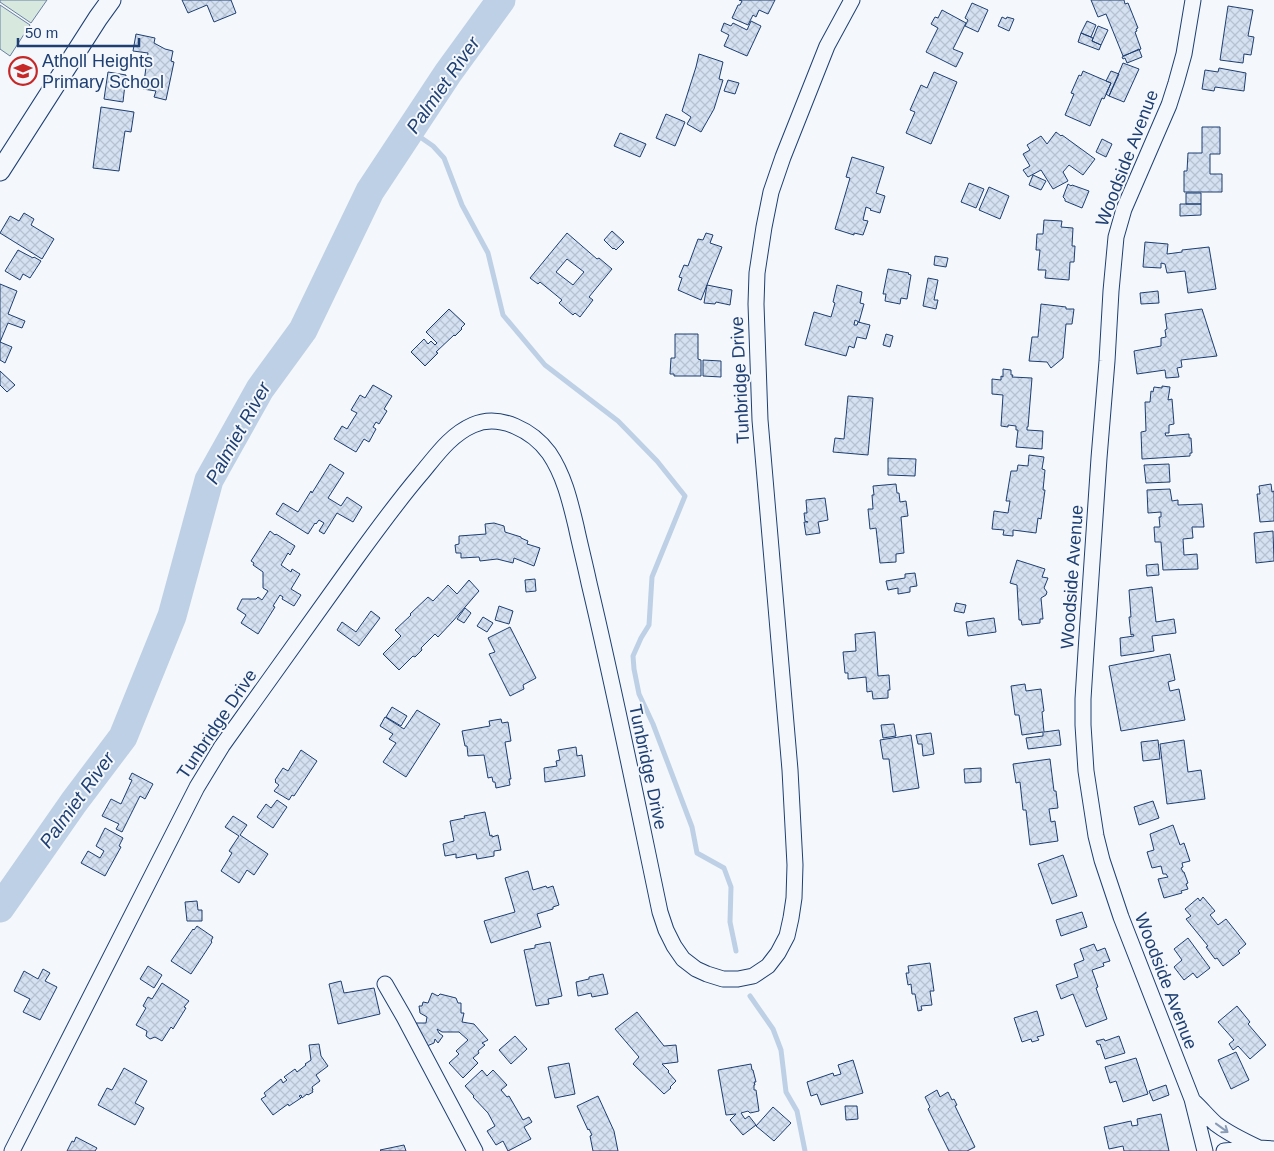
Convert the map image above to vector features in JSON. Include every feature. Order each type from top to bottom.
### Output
[{"type":"street","points":[[0,171],[111,0]]},
{"type":"street","name":"Tunbridge Drive","points":[[12,1151],[197,787],[222,746],[395,505],[444,446],[459,433],[485,421],[512,425],[541,443],[551,455],[561,474],[570,499],[600,627],[660,912],[674,946],[684,959],[696,969],[723,979],[753,976],[768,966],[778,953],[787,936],[791,918],[795,865],[789,760],[760,420],[756,304],[757,273],[771,192],[783,157],[827,46],[852,0]]},
{"type":"street","name":"Woodside Avenue","points":[[1193,0],[1184,54],[1169,105],[1124,208],[1116,237],[1098,467],[1083,699],[1083,725],[1086,771],[1093,820],[1102,860],[1120,917],[1192,1099],[1205,1151]]},
{"type":"street","points":[[385,984],[475,1151]]},
{"type":"street","points":[[1192,1099],[1222,1128],[1242,1140],[1263,1149]]},
{"type":"street","points":[[1224,1151],[1263,1149]]},
{"type":"shaded area","points":[[0,0],[47,0],[31,23],[0,2]]},
{"type":"shaded area","points":[[0,5],[30,25],[10,56],[0,49]]},
{"type":"building","points":[[182,0],[231,0],[236,13],[214,22],[207,5],[188,13]]},
{"type":"building","points":[[739,0],[775,0],[768,14],[759,10],[756,17],[753,15],[748,25],[732,18],[742,1]]},
{"type":"building","points":[[1091,0],[1124,0],[1125,4],[1128,3],[1138,28],[1135,32],[1141,49],[1123,56],[1106,14],[1098,17]]},
{"type":"building","points":[[972,3],[988,10],[978,32],[965,26],[968,20],[965,18]]},
{"type":"building","points":[[1228,6],[1253,10],[1248,36],[1254,37],[1251,55],[1244,54],[1243,63],[1220,60]]},
{"type":"building","points":[[942,10],[966,23],[953,49],[963,53],[956,67],[926,52],[938,28],[931,24],[935,17],[938,18]]},
{"type":"building","points":[[1002,17],[1014,19],[1009,31],[998,26]]},
{"type":"building","points":[[751,21],[761,26],[747,56],[724,46],[729,35],[721,31],[724,23],[731,26],[733,23],[747,30]]},
{"type":"building","points":[[1087,21],[1096,25],[1091,37],[1081,33]]},
{"type":"building","points":[[1098,26],[1108,30],[1101,45],[1092,41]]},
{"type":"building","points":[[1081,33],[1093,38],[1092,41],[1101,45],[1099,50],[1078,42]]},
{"type":"building","points":[[136,34],[155,38],[154,43],[173,51],[171,61],[174,62],[166,100],[154,97],[156,91],[143,89],[148,53],[133,51]]},
{"type":"building","points":[[1139,49],[1142,57],[1127,63],[1125,58],[1123,59],[1122,57]]},
{"type":"building","points":[[699,54],[723,62],[719,79],[723,80],[714,109],[701,132],[687,124],[691,117],[682,111]]},
{"type":"building","points":[[1123,63],[1139,69],[1124,102],[1109,96]]},
{"type":"building","points":[[1219,68],[1246,73],[1244,91],[1215,87],[1214,91],[1202,89],[1205,70],[1218,72]]},
{"type":"building","points":[[1083,71],[1111,83],[1104,99],[1102,98],[1090,126],[1065,115],[1074,94],[1071,93],[1079,75],[1081,76]]},
{"type":"building","points":[[1111,71],[1119,74],[1109,96],[1106,94],[1111,83],[1106,81]]},
{"type":"building","points":[[108,72],[126,75],[123,102],[104,99]]},
{"type":"building","points":[[934,72],[957,82],[931,144],[906,133],[915,112],[910,110],[921,85],[927,88]]},
{"type":"building","points":[[728,80],[739,83],[735,94],[724,91]]},
{"type":"building","points":[[101,107],[134,112],[131,132],[125,131],[119,171],[93,168]]},
{"type":"building","points":[[666,114],[685,122],[675,146],[656,138]]},
{"type":"building","points":[[1202,127],[1220,127],[1220,154],[1210,154],[1210,174],[1222,174],[1222,192],[1184,192],[1184,171],[1187,171],[1188,153],[1202,153]]},
{"type":"building","points":[[1056,132],[1095,159],[1083,175],[1069,165],[1063,172],[1068,181],[1053,189],[1041,170],[1028,177],[1023,170],[1030,166],[1023,154],[1030,150],[1027,145],[1041,136],[1047,144]]},
{"type":"building","points":[[620,133],[646,144],[640,157],[614,146]]},
{"type":"building","points":[[1102,139],[1112,144],[1106,157],[1096,152]]},
{"type":"building","points":[[852,157],[884,167],[876,193],[885,196],[880,213],[866,207],[863,220],[868,221],[863,235],[854,233],[854,235],[835,229],[850,178],[846,177]]},
{"type":"building","points":[[1033,175],[1046,181],[1041,190],[1029,185]]},
{"type":"building","points":[[969,183],[984,189],[976,208],[961,202]]},
{"type":"building","points":[[1068,184],[1089,191],[1082,208],[1065,201],[1063,197]]},
{"type":"building","points":[[989,187],[1009,196],[1000,219],[979,210]]},
{"type":"building","points":[[1186,193],[1201,193],[1201,204],[1186,204]]},
{"type":"building","points":[[1180,204],[1201,204],[1201,215],[1180,216]]},
{"type":"building","points":[[24,213],[34,219],[31,225],[54,239],[42,259],[0,233],[10,216],[19,221]]},
{"type":"building","points":[[1044,220],[1062,221],[1061,227],[1073,228],[1072,246],[1075,246],[1074,262],[1070,262],[1069,280],[1045,278],[1046,270],[1038,270],[1040,250],[1036,250],[1037,234],[1043,234]]},
{"type":"building","points":[[612,231],[624,242],[616,250],[604,240]]},
{"type":"building","points":[[567,233],[597,259],[599,258],[612,269],[589,297],[593,300],[580,317],[575,313],[573,315],[559,303],[562,300],[540,282],[538,284],[530,278]],"holes":[[[567,259],[584,272],[573,285],[556,272]]]},
{"type":"building","points":[[706,233],[713,235],[710,243],[722,247],[701,300],[678,290],[682,278],[679,277],[684,265],[688,266],[698,239],[703,240]]},
{"type":"building","points":[[1145,242],[1168,244],[1167,254],[1209,247],[1216,289],[1188,293],[1185,271],[1167,273],[1165,264],[1161,263],[1161,268],[1143,267]]},
{"type":"building","points":[[18,250],[41,261],[30,278],[23,274],[20,280],[5,271]]},
{"type":"building","points":[[935,256],[948,258],[946,267],[934,265]]},
{"type":"building","points":[[888,269],[911,275],[907,299],[901,298],[900,304],[885,301],[886,294],[883,294]]},
{"type":"building","points":[[928,278],[938,280],[934,300],[938,300],[936,309],[923,306]]},
{"type":"building","points":[[0,284],[17,291],[8,314],[25,321],[22,328],[8,323],[0,342]]},
{"type":"building","points":[[707,285],[732,290],[730,305],[716,302],[715,304],[704,303]]},
{"type":"building","points":[[837,285],[862,292],[860,303],[864,304],[859,322],[855,320],[854,325],[857,325],[858,322],[870,325],[866,339],[857,337],[854,348],[849,346],[846,356],[805,345],[814,312],[831,317]]},
{"type":"building","points":[[1158,291],[1159,303],[1141,304],[1140,293]]},
{"type":"building","points":[[1041,304],[1074,309],[1072,324],[1066,324],[1063,358],[1051,368],[1047,362],[1029,361],[1032,337],[1038,337]]},
{"type":"building","points":[[449,309],[465,324],[455,336],[436,352],[438,353],[425,366],[411,352],[424,339],[428,344],[431,341],[435,345],[437,343],[426,332]]},
{"type":"building","points":[[1202,309],[1217,356],[1181,360],[1182,367],[1177,368],[1179,377],[1166,378],[1165,370],[1137,374],[1134,351],[1161,346],[1161,338],[1166,337],[1165,330],[1167,329],[1165,314]]},
{"type":"building","points":[[675,334],[698,334],[698,359],[701,360],[701,376],[674,376],[674,374],[670,374],[671,358],[675,358]]},
{"type":"building","points":[[886,334],[893,336],[890,347],[883,345]]},
{"type":"building","points":[[0,342],[12,347],[5,363],[0,360]]},
{"type":"building","points":[[703,360],[721,361],[721,377],[703,376]]},
{"type":"building","points":[[1003,369],[1011,370],[1012,377],[1032,378],[1027,430],[1043,431],[1042,449],[1016,447],[1018,430],[1016,430],[1016,426],[1001,426],[1003,395],[992,394],[992,379],[1001,380]]},
{"type":"building","points":[[0,371],[15,385],[7,392],[0,385]]},
{"type":"building","points":[[373,385],[392,396],[384,409],[387,411],[379,424],[376,422],[373,427],[376,429],[369,442],[364,439],[356,452],[334,439],[342,426],[347,429],[357,413],[351,410],[360,395],[365,398]]},
{"type":"building","points":[[1162,386],[1170,387],[1168,400],[1172,399],[1174,424],[1169,425],[1169,433],[1165,433],[1166,436],[1189,434],[1192,453],[1190,453],[1190,456],[1142,459],[1141,432],[1146,431],[1145,402],[1150,402],[1151,391],[1153,392],[1154,387],[1162,388]]},
{"type":"building","points":[[848,396],[873,398],[868,455],[833,452],[835,438],[844,439]]},
{"type":"building","points":[[1029,455],[1044,457],[1042,469],[1045,470],[1043,490],[1045,490],[1041,519],[1038,518],[1036,533],[1013,530],[1013,536],[1003,535],[1004,530],[992,529],[994,511],[1008,513],[1010,501],[1006,501],[1011,471],[1017,471],[1018,465],[1028,466]]},
{"type":"building","points":[[888,458],[916,459],[915,476],[888,475]]},
{"type":"building","points":[[330,464],[344,473],[328,498],[341,506],[347,497],[362,507],[353,522],[337,513],[324,534],[319,531],[324,523],[319,520],[308,534],[276,514],[283,503],[298,512]]},
{"type":"building","points":[[1169,464],[1170,482],[1146,483],[1144,465]]},
{"type":"building","points":[[896,484],[900,502],[906,501],[908,516],[901,517],[904,553],[896,554],[896,562],[880,563],[876,528],[870,529],[868,509],[873,509],[873,486]]},
{"type":"building","points":[[1271,484],[1272,492],[1274,491],[1274,521],[1260,522],[1257,494],[1260,494],[1259,486]]},
{"type":"building","points":[[1170,489],[1172,501],[1178,500],[1178,505],[1202,504],[1204,527],[1192,527],[1193,538],[1183,539],[1184,555],[1197,554],[1198,569],[1163,570],[1161,542],[1155,542],[1154,527],[1160,527],[1159,517],[1161,517],[1161,512],[1148,513],[1147,490]]},
{"type":"building","points":[[825,498],[828,520],[818,522],[820,533],[806,535],[804,522],[808,522],[805,521],[804,513],[807,513],[806,500]]},
{"type":"building","points":[[494,523],[504,526],[505,532],[528,541],[527,544],[540,548],[534,566],[514,558],[513,563],[497,559],[480,561],[479,557],[461,558],[461,553],[456,553],[455,545],[459,544],[459,536],[486,534],[485,524]]},
{"type":"building","points":[[270,531],[295,546],[281,565],[291,572],[292,569],[300,574],[291,589],[301,595],[294,606],[282,599],[283,597],[280,595],[273,606],[275,607],[258,634],[241,623],[246,615],[237,609],[242,599],[256,599],[258,597],[262,600],[268,591],[263,588],[263,572],[253,565],[254,563],[251,561]]},
{"type":"building","points":[[1273,531],[1274,561],[1256,563],[1254,533]]},
{"type":"building","points":[[1017,560],[1045,569],[1042,577],[1048,578],[1044,588],[1047,592],[1041,598],[1043,619],[1040,619],[1040,623],[1022,625],[1021,620],[1019,620],[1017,585],[1010,583]]},
{"type":"building","points":[[1158,564],[1159,575],[1147,576],[1146,565]]},
{"type":"building","points":[[915,573],[917,586],[910,587],[910,592],[898,594],[898,588],[888,590],[886,581],[905,578],[905,574]]},
{"type":"building","points":[[535,579],[536,591],[526,592],[525,580]]},
{"type":"building","points":[[469,580],[479,591],[438,637],[435,634],[415,657],[413,656],[399,670],[383,654],[401,636],[395,630],[428,597],[433,601],[448,585],[457,594]]},
{"type":"building","points":[[1152,587],[1156,622],[1174,619],[1176,633],[1152,636],[1154,651],[1121,656],[1120,638],[1134,636],[1133,634],[1131,635],[1129,617],[1131,617],[1129,590]]},
{"type":"building","points":[[956,603],[966,605],[964,613],[954,611]]},
{"type":"building","points":[[499,606],[513,611],[509,624],[495,620]]},
{"type":"building","points":[[465,608],[471,613],[464,623],[457,619]]},
{"type":"building","points":[[371,611],[380,618],[359,646],[337,630],[342,622],[356,632]]},
{"type":"building","points":[[483,617],[493,623],[487,632],[477,626]]},
{"type":"building","points":[[994,618],[996,632],[968,636],[966,622]]},
{"type":"building","points":[[510,627],[536,678],[523,685],[524,689],[510,696],[489,654],[495,652],[488,638]]},
{"type":"building","points":[[875,632],[878,676],[889,675],[890,690],[888,690],[888,698],[873,699],[872,691],[867,692],[866,677],[848,679],[848,673],[845,673],[843,652],[856,651],[855,634]]},
{"type":"building","points":[[1170,654],[1175,680],[1168,682],[1170,691],[1179,689],[1185,720],[1121,731],[1109,666]]},
{"type":"building","points":[[1025,684],[1026,691],[1041,689],[1044,732],[1059,730],[1061,745],[1028,749],[1026,738],[1043,736],[1043,732],[1022,735],[1019,715],[1015,715],[1011,686]]},
{"type":"building","points":[[392,707],[407,716],[401,726],[386,717]]},
{"type":"building","points":[[417,710],[440,724],[406,777],[383,762],[396,743],[389,739],[393,734],[380,726],[385,717],[404,729]]},
{"type":"building","points":[[501,719],[502,723],[508,722],[511,741],[505,742],[511,779],[509,779],[510,785],[496,788],[492,777],[488,778],[484,755],[468,756],[462,731],[490,726],[489,721]]},
{"type":"building","points":[[894,724],[896,736],[883,738],[881,725]]},
{"type":"building","points":[[931,733],[934,754],[923,756],[922,744],[918,744],[916,735]]},
{"type":"building","points":[[911,735],[919,788],[893,792],[889,759],[883,759],[880,740]]},
{"type":"building","points":[[1158,740],[1160,759],[1143,761],[1141,742]]},
{"type":"building","points":[[1184,740],[1188,772],[1201,770],[1205,799],[1167,804],[1160,744]]},
{"type":"building","points":[[576,747],[577,756],[582,755],[585,776],[545,782],[544,768],[557,766],[556,761],[560,760],[558,750]]},
{"type":"building","points":[[301,750],[317,761],[294,796],[292,795],[289,800],[274,791],[279,785],[275,780],[283,768],[288,771]]},
{"type":"building","points":[[1050,759],[1058,808],[1049,809],[1051,822],[1055,821],[1058,841],[1030,845],[1026,810],[1023,810],[1020,782],[1016,783],[1013,764]]},
{"type":"building","points":[[981,768],[981,782],[965,783],[964,769]]},
{"type":"building","points":[[132,773],[153,784],[145,799],[140,796],[122,832],[116,829],[119,824],[102,816],[111,799],[121,804],[132,780],[129,779]]},
{"type":"building","points":[[277,800],[287,807],[273,828],[257,817],[266,804],[271,808]]},
{"type":"building","points":[[1153,801],[1159,818],[1139,825],[1134,807]]},
{"type":"building","points":[[485,812],[490,836],[498,835],[501,850],[494,851],[494,856],[477,859],[476,854],[456,858],[456,854],[445,856],[443,844],[454,841],[450,821]]},
{"type":"building","points":[[233,816],[247,825],[240,835],[268,854],[254,875],[247,870],[239,883],[221,871],[232,853],[229,851],[239,836],[225,827]]},
{"type":"building","points":[[1173,825],[1180,845],[1184,843],[1190,861],[1182,863],[1183,867],[1181,868],[1188,883],[1186,884],[1188,889],[1181,891],[1182,893],[1164,898],[1158,879],[1168,877],[1166,874],[1163,874],[1161,866],[1152,868],[1147,852],[1154,850],[1150,834]]},
{"type":"building","points":[[105,828],[123,838],[119,846],[121,847],[105,876],[81,863],[88,851],[100,858],[104,851],[96,846]]},
{"type":"building","points":[[1063,855],[1077,896],[1052,904],[1038,864]]},
{"type":"building","points":[[528,871],[533,890],[553,886],[559,905],[537,914],[541,927],[491,943],[484,921],[515,912],[505,878]]},
{"type":"building","points":[[1203,897],[1215,911],[1210,915],[1218,925],[1226,919],[1246,944],[1238,951],[1240,953],[1223,966],[1217,958],[1215,959],[1206,947],[1208,946],[1186,919],[1191,916],[1185,909],[1198,898],[1200,901]]},
{"type":"building","points":[[197,901],[198,910],[202,910],[202,921],[187,921],[185,902]]},
{"type":"building","points":[[1082,912],[1087,927],[1061,936],[1056,920]]},
{"type":"building","points":[[197,926],[213,937],[212,942],[191,974],[171,961]]},
{"type":"building","points":[[1188,938],[1210,968],[1197,978],[1193,973],[1184,980],[1174,967],[1182,960],[1174,949]]},
{"type":"building","points":[[550,942],[562,996],[548,999],[549,1004],[536,1006],[524,950],[535,948],[535,945]]},
{"type":"building","points":[[1094,944],[1097,951],[1105,948],[1110,961],[1103,963],[1104,966],[1092,970],[1107,1019],[1086,1027],[1073,994],[1061,999],[1056,985],[1078,977],[1074,964],[1084,960],[1080,949]]},
{"type":"building","points":[[930,963],[934,991],[930,991],[932,1005],[921,1006],[922,1010],[918,1011],[915,994],[912,994],[911,984],[908,985],[906,973],[909,973],[908,966]]},
{"type":"building","points":[[148,966],[162,975],[154,988],[140,979]]},
{"type":"building","points":[[43,969],[50,973],[45,981],[57,987],[40,1020],[23,1012],[30,999],[14,991],[24,971],[38,979]]},
{"type":"building","points":[[603,974],[608,994],[592,997],[591,993],[578,996],[576,982]]},
{"type":"building","points":[[341,981],[344,993],[374,988],[380,1014],[338,1024],[329,984]]},
{"type":"building","points":[[162,983],[189,1001],[173,1029],[171,1027],[162,1041],[155,1037],[150,1039],[146,1036],[147,1031],[136,1025],[146,1008],[143,1006],[148,997],[152,999]]},
{"type":"building","points":[[432,993],[438,996],[440,994],[456,998],[458,1003],[461,1003],[461,1013],[464,1013],[462,1022],[474,1024],[488,1040],[482,1043],[485,1045],[473,1058],[478,1063],[463,1078],[449,1063],[459,1054],[456,1051],[468,1040],[459,1032],[442,1032],[437,1029],[443,1036],[438,1043],[435,1039],[434,1043],[427,1046],[416,1023],[426,1023],[427,1017],[420,1013],[419,1006],[422,1006],[423,1002],[428,1003]]},
{"type":"building","points":[[1237,1006],[1250,1022],[1248,1024],[1266,1045],[1250,1059],[1238,1046],[1233,1050],[1229,1044],[1234,1040],[1218,1022]]},
{"type":"building","points":[[1037,1011],[1044,1035],[1037,1037],[1039,1040],[1032,1042],[1031,1039],[1022,1042],[1014,1018]]},
{"type":"building","points":[[637,1012],[664,1046],[676,1045],[678,1062],[662,1064],[676,1081],[664,1094],[633,1064],[639,1057],[615,1029]]},
{"type":"building","points":[[515,1036],[527,1049],[511,1064],[499,1050]]},
{"type":"building","points":[[1119,1036],[1125,1053],[1105,1059],[1100,1044],[1098,1045],[1096,1041],[1104,1039],[1105,1041]]},
{"type":"building","points":[[319,1044],[321,1056],[328,1066],[316,1075],[320,1081],[312,1087],[313,1092],[302,1098],[301,1095],[299,1096],[301,1098],[289,1106],[288,1104],[273,1115],[261,1099],[266,1096],[264,1093],[281,1079],[283,1083],[287,1080],[284,1077],[295,1069],[297,1072],[306,1065],[311,1060],[309,1045]]},
{"type":"building","points":[[1236,1052],[1249,1080],[1231,1089],[1218,1060]]},
{"type":"building","points":[[1136,1058],[1148,1094],[1123,1102],[1116,1081],[1110,1083],[1105,1067]]},
{"type":"building","points":[[853,1060],[863,1093],[821,1105],[817,1094],[811,1096],[807,1082],[833,1073],[834,1076],[841,1074],[838,1065]]},
{"type":"building","points":[[569,1063],[575,1094],[555,1098],[548,1067]]},
{"type":"building","points":[[751,1064],[756,1082],[754,1082],[754,1090],[756,1090],[759,1111],[741,1113],[745,1119],[749,1116],[756,1125],[743,1135],[730,1120],[736,1114],[726,1115],[718,1070]]},
{"type":"building","points":[[124,1068],[147,1081],[135,1103],[144,1108],[135,1125],[98,1105],[107,1088],[112,1090]]},
{"type":"building","points":[[482,1070],[487,1076],[493,1070],[507,1085],[501,1090],[507,1097],[509,1096],[523,1120],[529,1117],[532,1122],[524,1127],[531,1139],[508,1151],[503,1141],[496,1145],[487,1131],[495,1126],[488,1113],[465,1086]]},
{"type":"building","points":[[1166,1085],[1169,1095],[1153,1101],[1149,1091]]},
{"type":"building","points":[[937,1090],[940,1097],[948,1092],[952,1100],[954,1099],[957,1105],[955,1106],[975,1147],[967,1151],[949,1151],[928,1109],[930,1107],[925,1097]]},
{"type":"building","points":[[598,1096],[614,1131],[618,1151],[593,1151],[590,1136],[592,1135],[577,1106]]},
{"type":"building","points":[[845,1106],[857,1106],[858,1119],[846,1120]]},
{"type":"building","points":[[773,1107],[791,1123],[774,1141],[756,1126]]},
{"type":"building","points":[[1161,1114],[1169,1151],[1124,1151],[1123,1146],[1109,1149],[1104,1127],[1131,1121],[1132,1126],[1138,1125],[1137,1119]]},
{"type":"building","points":[[76,1137],[97,1148],[95,1151],[67,1151]]},
{"type":"building","points":[[404,1145],[406,1151],[380,1150]]},
{"type":"waterway","name":"Palmiet River","points":[[0,908],[74,802],[123,737],[172,616],[209,480],[260,389],[303,330],[370,191],[448,73],[501,0]]},
{"type":"waterway","points":[[410,130],[433,146],[444,158],[462,205],[488,253],[503,315],[545,365],[618,421],[657,461],[685,496],[652,577],[649,625],[633,656],[634,669],[639,694],[653,724],[692,827],[697,853],[724,868],[731,887],[730,922],[736,951]]},
{"type":"waterway","points":[[750,996],[773,1029],[781,1050],[786,1092],[797,1111],[805,1151]]},
{"type":"place","name":"Atholl Heights Primary School","points":[[23,71]]}]
